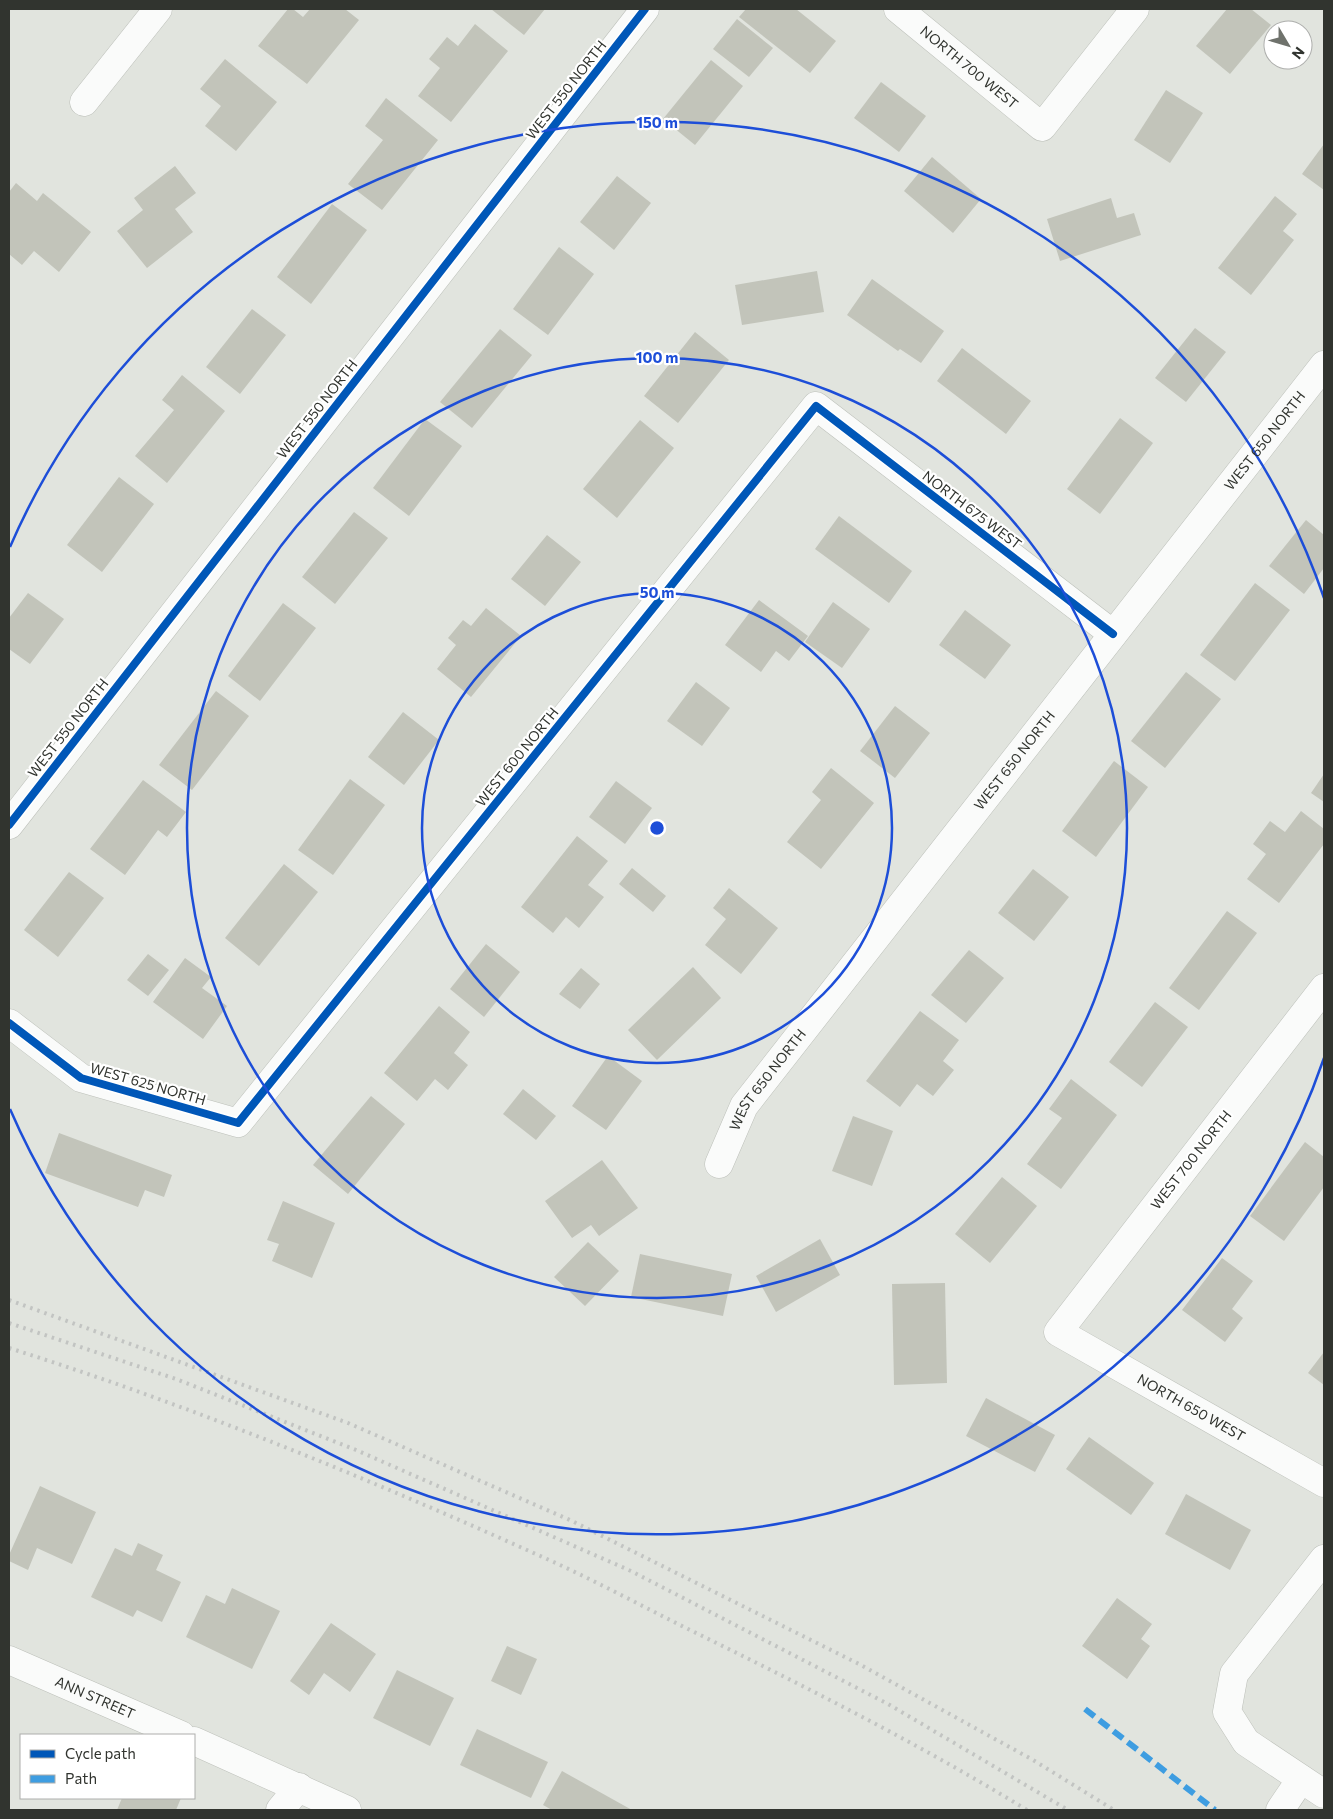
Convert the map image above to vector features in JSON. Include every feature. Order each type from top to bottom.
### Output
[{"type":"street","points":[[84,102],[158,9]]},
{"type":"street","name":"WEST 550 NORTH","points":[[9,825],[645,9]]},
{"type":"street","name":"NORTH 700 WEST","points":[[898,9],[1042,127],[1135,9]]},
{"type":"street","name":"WEST 650 NORTH","points":[[720,1164],[744,1106],[1324,364]]},
{"type":"street","name":"NORTH 675 WEST","points":[[816,406],[1113,634]]},
{"type":"street","name":"WEST 600 NORTH","points":[[238,1123],[816,406]]},
{"type":"street","name":"WEST 700 NORTH","points":[[1058,1332],[1324,988]]},
{"type":"street","name":"WEST 625 NORTH","points":[[9,1023],[81,1078],[238,1123]]},
{"type":"street","name":"NORTH 650 WEST","points":[[1058,1332],[1324,1483]]},
{"type":"street","points":[[1324,1559],[1234,1674],[1227,1712],[1246,1742],[1324,1794]]},
{"type":"street","name":"ANN STREET","points":[[9,1660],[179,1734]]},
{"type":"street","points":[[195,1741],[347,1810]]},
{"type":"street","points":[[1280,1810],[1301,1778]]},
{"type":"street","points":[[280,1810],[299,1787]]},
{"type":"building","points":[[288,9],[293,9],[303,17],[310,9],[345,9],[359,20],[307,84],[258,46]]},
{"type":"building","points":[[491,9],[545,9],[524,35]]},
{"type":"building","points":[[746,9],[796,9],[836,41],[810,73],[739,17]]},
{"type":"building","points":[[1227,9],[1251,9],[1265,20],[1263,20],[1263,35],[1230,74],[1196,46]]},
{"type":"building","points":[[737,19],[773,48],[749,77],[713,49]]},
{"type":"building","points":[[475,24],[508,51],[451,122],[418,96],[440,68],[429,59],[447,37],[458,46]]},
{"type":"building","points":[[225,59],[277,102],[236,151],[205,126],[221,106],[200,89]]},
{"type":"building","points":[[711,60],[743,86],[695,145],[663,119]]},
{"type":"building","points":[[881,82],[926,116],[899,152],[854,118]]},
{"type":"building","points":[[1166,90],[1203,113],[1170,163],[1134,140]]},
{"type":"building","points":[[386,98],[438,140],[382,210],[348,184],[383,140],[365,126]]},
{"type":"building","points":[[1324,144],[1324,190],[1302,174]]},
{"type":"building","points":[[932,157],[981,199],[953,233],[904,191]]},
{"type":"building","points":[[175,166],[196,193],[175,209],[193,232],[147,268],[117,231],[143,210],[134,198]]},
{"type":"building","points":[[617,176],[651,203],[614,250],[580,222]]},
{"type":"building","points":[[16,183],[37,201],[43,193],[91,232],[59,272],[34,251],[22,265],[9,254],[9,192]]},
{"type":"building","points":[[1275,196],[1297,214],[1283,231],[1294,240],[1251,295],[1218,268]]},
{"type":"building","points":[[1111,198],[1117,218],[1134,213],[1141,235],[1060,261],[1047,219]]},
{"type":"building","points":[[332,204],[367,230],[311,304],[277,277]]},
{"type":"building","points":[[559,247],[594,274],[548,335],[513,309]]},
{"type":"building","points":[[817,271],[824,312],[742,325],[735,285]]},
{"type":"building","points":[[872,279],[944,331],[921,363],[900,349],[898,351],[847,315]]},
{"type":"building","points":[[252,309],[286,335],[240,394],[206,367]]},
{"type":"building","points":[[1195,328],[1226,352],[1186,402],[1155,378]]},
{"type":"building","points":[[500,329],[532,355],[472,428],[440,402]]},
{"type":"building","points":[[695,332],[729,360],[678,423],[644,396]]},
{"type":"building","points":[[962,348],[1031,401],[1006,434],[937,381]]},
{"type":"building","points":[[182,375],[225,411],[167,483],[135,456],[174,410],[162,400]]},
{"type":"building","points":[[1120,418],[1153,443],[1100,514],[1067,489]]},
{"type":"building","points":[[425,419],[462,446],[409,516],[373,488]]},
{"type":"building","points":[[640,420],[674,448],[617,518],[583,489]]},
{"type":"building","points":[[119,477],[154,504],[102,572],[67,545]]},
{"type":"building","points":[[354,512],[388,538],[335,604],[302,577]]},
{"type":"building","points":[[839,516],[912,571],[889,603],[815,549]]},
{"type":"building","points":[[1306,520],[1324,535],[1324,568],[1304,594],[1269,566]]},
{"type":"building","points":[[547,535],[581,562],[545,606],[511,579]]},
{"type":"building","points":[[1255,583],[1290,610],[1235,681],[1200,655]]},
{"type":"building","points":[[28,593],[64,619],[30,664],[9,649],[9,618]]},
{"type":"building","points":[[759,600],[808,636],[789,661],[776,651],[761,672],[725,645]]},
{"type":"building","points":[[833,602],[870,629],[842,668],[805,642]]},
{"type":"building","points":[[283,603],[316,628],[260,701],[228,676]]},
{"type":"building","points":[[486,608],[521,636],[471,697],[437,669],[456,645],[448,638],[463,620],[471,626]]},
{"type":"building","points":[[965,610],[1011,645],[985,679],[939,645]]},
{"type":"building","points":[[1186,672],[1221,699],[1165,768],[1131,741]]},
{"type":"building","points":[[696,682],[730,708],[702,746],[667,721]]},
{"type":"building","points":[[216,691],[249,716],[192,790],[159,765]]},
{"type":"building","points":[[895,706],[930,733],[895,778],[860,751]]},
{"type":"building","points":[[403,712],[439,740],[404,785],[368,757]]},
{"type":"building","points":[[1114,761],[1148,787],[1096,857],[1062,831]]},
{"type":"building","points":[[831,768],[874,803],[821,869],[787,842],[821,800],[812,792]]},
{"type":"building","points":[[1324,774],[1324,802],[1311,793]]},
{"type":"building","points":[[350,779],[385,805],[333,875],[298,850]]},
{"type":"building","points":[[143,780],[186,812],[167,837],[158,830],[125,875],[90,849]]},
{"type":"building","points":[[616,781],[652,808],[625,844],[589,817]]},
{"type":"building","points":[[1301,811],[1324,829],[1324,844],[1279,903],[1247,879],[1266,854],[1253,844],[1270,821],[1285,832]]},
{"type":"building","points":[[577,836],[608,861],[588,885],[604,897],[579,928],[566,917],[553,933],[521,907]]},
{"type":"building","points":[[284,864],[318,892],[259,966],[225,938]]},
{"type":"building","points":[[632,868],[666,896],[653,912],[619,884]]},
{"type":"building","points":[[1033,869],[1069,897],[1034,941],[998,913]]},
{"type":"building","points":[[69,872],[104,898],[58,957],[24,930]]},
{"type":"building","points":[[729,888],[778,928],[741,974],[705,945],[726,919],[713,908]]},
{"type":"building","points":[[1227,911],[1257,933],[1199,1010],[1169,988]]},
{"type":"building","points":[[486,944],[520,972],[484,1017],[450,989]]},
{"type":"building","points":[[969,950],[1004,978],[966,1023],[931,995]]},
{"type":"building","points":[[148,954],[169,970],[148,996],[127,980]]},
{"type":"building","points":[[185,958],[211,977],[202,988],[227,1006],[203,1039],[153,1002]]},
{"type":"building","points":[[693,967],[721,998],[657,1060],[628,1030]]},
{"type":"building","points":[[581,968],[600,984],[580,1009],[559,994]]},
{"type":"building","points":[[1155,1002],[1188,1027],[1142,1087],[1109,1062]]},
{"type":"building","points":[[439,1006],[470,1032],[454,1053],[468,1065],[448,1090],[435,1079],[417,1101],[384,1073]]},
{"type":"building","points":[[920,1011],[959,1040],[943,1061],[954,1070],[933,1096],[917,1084],[900,1107],[866,1081]]},
{"type":"building","points":[[608,1056],[642,1081],[606,1130],[572,1106]]},
{"type":"building","points":[[1071,1079],[1117,1115],[1061,1189],[1027,1164],[1062,1118],[1049,1109]]},
{"type":"building","points":[[523,1089],[556,1116],[536,1140],[503,1114]]},
{"type":"building","points":[[371,1096],[405,1124],[348,1194],[313,1165]]},
{"type":"building","points":[[853,1116],[893,1131],[872,1186],[832,1171]]},
{"type":"building","points":[[59,1133],[172,1175],[164,1197],[145,1190],[138,1207],[45,1173]]},
{"type":"building","points":[[1305,1142],[1324,1157],[1324,1187],[1284,1241],[1250,1216]]},
{"type":"building","points":[[602,1160],[638,1208],[599,1236],[591,1225],[572,1238],[545,1201]]},
{"type":"building","points":[[1002,1177],[1037,1206],[990,1263],[955,1234]]},
{"type":"building","points":[[283,1201],[335,1223],[312,1278],[272,1261],[279,1244],[267,1240]]},
{"type":"building","points":[[820,1239],[840,1275],[776,1312],[756,1276]]},
{"type":"building","points":[[588,1242],[619,1271],[585,1306],[554,1277]]},
{"type":"building","points":[[640,1254],[732,1274],[723,1316],[631,1297]]},
{"type":"building","points":[[1222,1258],[1253,1281],[1232,1309],[1243,1318],[1225,1342],[1182,1310]]},
{"type":"building","points":[[945,1283],[947,1383],[894,1385],[892,1284]]},
{"type":"building","points":[[1324,1352],[1324,1385],[1308,1373]]},
{"type":"building","points":[[986,1398],[1055,1435],[1035,1472],[966,1436]]},
{"type":"building","points":[[1089,1437],[1154,1483],[1131,1515],[1066,1469]]},
{"type":"building","points":[[40,1486],[96,1512],[72,1564],[37,1548],[28,1570],[9,1561],[9,1555]]},
{"type":"building","points":[[1186,1494],[1251,1530],[1230,1570],[1165,1534]]},
{"type":"building","points":[[138,1543],[163,1555],[156,1570],[181,1582],[162,1622],[137,1610],[133,1617],[91,1597],[115,1548],[132,1556]]},
{"type":"building","points":[[232,1588],[280,1611],[252,1669],[186,1637],[206,1595],[225,1604]]},
{"type":"building","points":[[1117,1598],[1152,1624],[1141,1639],[1150,1646],[1127,1679],[1082,1646]]},
{"type":"building","points":[[331,1623],[376,1654],[350,1692],[324,1673],[309,1695],[290,1681]]},
{"type":"building","points":[[507,1646],[537,1659],[521,1695],[491,1681]]},
{"type":"building","points":[[397,1670],[454,1698],[430,1746],[373,1718]]},
{"type":"building","points":[[477,1729],[548,1762],[531,1798],[460,1765]]},
{"type":"building","points":[[562,1771],[632,1810],[552,1810],[543,1805]]},
{"type":"building","points":[[122,1799],[181,1799],[176,1810],[117,1810]]},
{"type":"railway","points":[[9,1300],[348,1423],[570,1520],[859,1664],[1033,1760],[1114,1810]]},
{"type":"railway","points":[[9,1323],[176,1379],[356,1450],[631,1571],[888,1704],[1068,1810]]},
{"type":"railway","points":[[9,1348],[143,1393],[210,1418],[342,1470],[557,1563],[857,1714],[1027,1810]]},
{"type":"marked path","points":[[1085,1709],[1215,1810]]},
{"type":"cycle path","points":[[9,825],[645,9]]},
{"type":"cycle path","points":[[9,1023],[81,1078],[238,1123],[816,406],[1113,634]]}]
